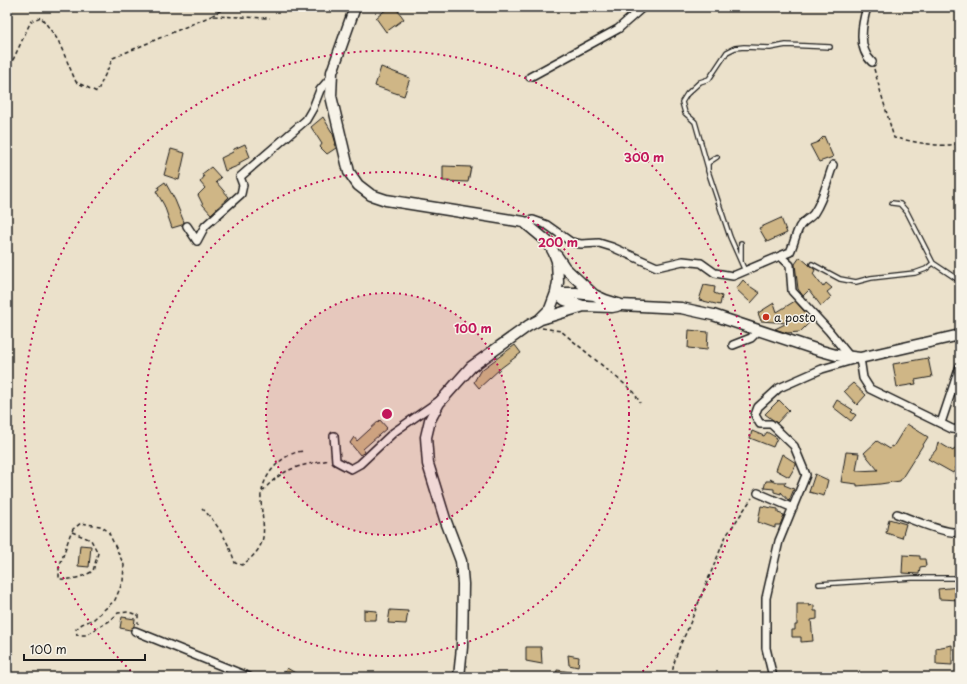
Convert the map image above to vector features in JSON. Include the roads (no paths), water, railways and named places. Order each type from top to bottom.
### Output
[{"type":"main road","points":[[355,7],[332,75],[332,96],[349,172],[358,185],[371,195],[386,200],[524,222],[548,242],[554,253],[566,268],[594,295]]},
{"type":"main road","points":[[539,320],[550,308],[556,293],[558,272],[554,253]]},
{"type":"main road","points":[[556,293],[594,295],[621,305]]},
{"type":"main road","points":[[556,293],[560,297],[570,302],[584,306],[612,307],[621,305],[681,308],[714,315],[818,350],[836,355],[855,357],[960,335]]},
{"type":"main road","points":[[459,677],[462,647],[463,584],[461,561],[445,519],[428,464],[426,437],[430,420],[439,403],[470,367],[528,326],[539,320],[584,306]]},
{"type":"street","points":[[530,77],[618,29],[643,7]]},
{"type":"street","points":[[867,7],[862,29],[862,39],[866,56],[872,62]]},
{"type":"street","points":[[187,226],[197,241],[205,226],[241,194],[243,185],[240,177],[306,120],[313,108],[320,90],[332,75]]},
{"type":"street","points":[[524,222],[533,220],[547,225],[571,242],[582,244],[599,243],[612,247],[657,267],[683,260],[701,263],[715,273],[733,276],[790,252],[795,243],[799,228],[802,223],[814,213],[823,196],[833,165]]},
{"type":"street","points":[[780,256],[790,265],[792,291],[855,357],[865,383],[870,389],[959,432]]},
{"type":"street","points":[[733,345],[752,338],[759,330]]},
{"type":"street","points":[[773,677],[766,648],[766,598],[779,541],[806,474],[794,446],[772,424],[760,424],[755,415],[758,406],[779,388],[822,369],[855,357]]},
{"type":"street","points":[[941,423],[960,366]]},
{"type":"street","points":[[334,436],[336,461],[350,469],[360,464],[394,432],[444,397]]},
{"type":"street","points":[[758,493],[793,508]]},
{"type":"street","points":[[897,514],[955,533],[960,532]]},
{"type":"street","points":[[136,631],[249,677]]},
{"type":"lane","points":[[745,271],[720,210],[695,122],[685,113],[682,102],[686,94],[700,82],[709,79],[726,52],[736,48],[770,48],[786,45],[830,47]]},
{"type":"lane","points":[[708,168],[708,163],[717,157]]},
{"type":"lane","points":[[892,203],[900,204],[907,212],[933,264],[960,282]]},
{"type":"lane","points":[[741,243],[741,262]]},
{"type":"lane","points":[[812,264],[840,279],[856,282],[871,278],[915,273],[933,264]]},
{"type":"lane","points":[[819,584],[905,578],[960,577]]},
{"type":"place","name":"a posto","points":[[766,317]]}]
